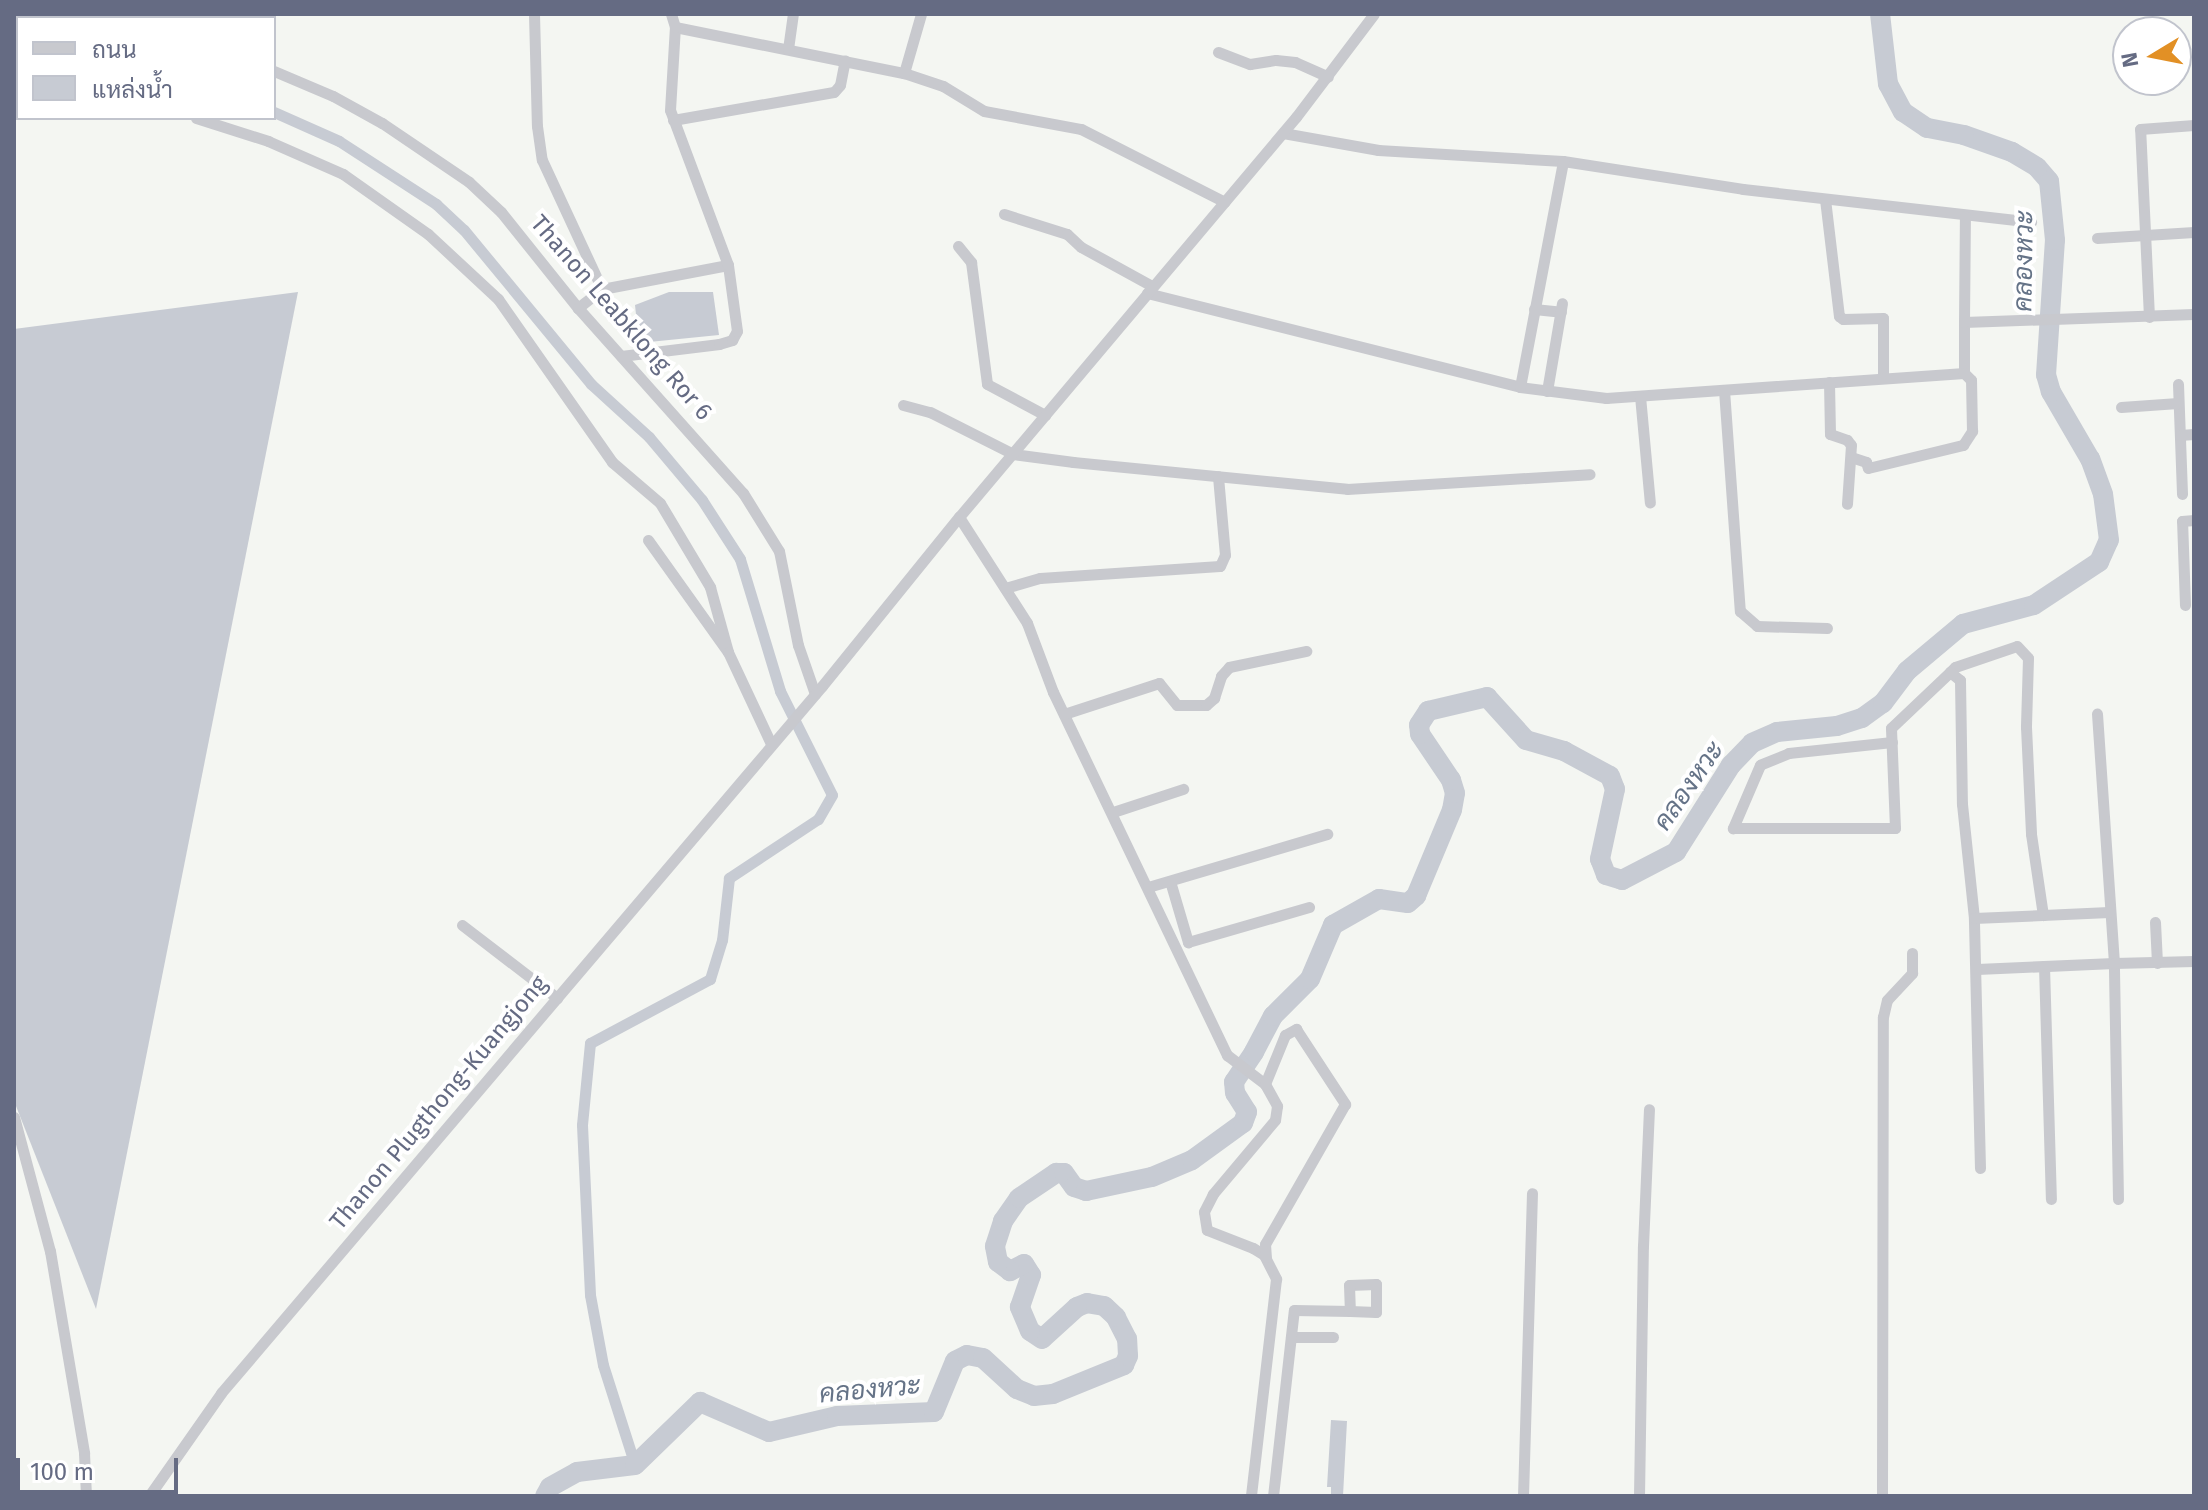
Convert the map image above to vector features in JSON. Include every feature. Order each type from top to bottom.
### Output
[{"type":"street","points":[[534,14],[539,149],[602,289]]},
{"type":"street","points":[[621,356],[732,340],[737,331],[728,265],[673,120],[670,101],[675,27],[671,14]]},
{"type":"street","points":[[788,49],[793,14]]},
{"type":"street","points":[[904,73],[921,14]]},
{"type":"street","name":"Thanon Plugthong-Kuangjong","points":[[149,1496],[221,1393],[815,694],[959,517],[1283,133],[1374,14]]},
{"type":"street","points":[[675,27],[904,73],[943,86],[984,111],[1081,129],[1225,202]]},
{"type":"street","points":[[1218,52],[1250,64],[1276,60],[1295,62],[1328,77]]},
{"type":"street","points":[[673,120],[834,92],[841,82],[845,60]]},
{"type":"street","name":"Thanon Leabklong Ror 6","points":[[276,72],[361,110],[469,182],[501,212],[578,308],[743,493],[779,551],[798,645],[815,694]]},
{"type":"street","points":[[202,120],[268,141],[343,174],[428,234],[498,299],[612,462],[660,503],[710,587],[728,652],[771,744]]},
{"type":"street","points":[[2149,317],[2140,129],[2194,125]]},
{"type":"street","points":[[1283,133],[1378,150],[1563,161],[1825,199],[2031,222]]},
{"type":"street","points":[[1520,387],[1563,161]]},
{"type":"street","points":[[1825,199],[1839,316],[1843,319],[1883,318],[1883,378]]},
{"type":"street","points":[[1004,214],[1067,234],[1081,247],[1150,289],[1520,387],[1590,398],[1964,373]]},
{"type":"street","points":[[1851,457],[1866,462],[1868,468],[1963,445],[1972,431],[1971,380],[1964,373],[1965,216]]},
{"type":"street","points":[[2097,238],[2194,232]]},
{"type":"street","points":[[958,246],[971,262],[987,384],[1045,415]]},
{"type":"street","points":[[578,308],[602,289],[728,265]]},
{"type":"street","points":[[1534,309],[1561,307],[1547,391]]},
{"type":"street","points":[[1964,322],[2194,314]]},
{"type":"street","points":[[1829,382],[1830,434],[1849,441],[1851,457],[1847,504]]},
{"type":"street","points":[[2178,384],[2182,494]]},
{"type":"street","points":[[1724,390],[1740,611],[1757,626],[1827,628]]},
{"type":"street","points":[[1640,396],[1650,503]]},
{"type":"street","points":[[2121,407],[2178,403]]},
{"type":"street","points":[[903,405],[930,412],[1013,454],[1347,489],[1590,474]]},
{"type":"street","points":[[2180,435],[2194,434]]},
{"type":"street","points":[[1005,588],[1040,578],[1220,566],[1225,555],[1218,476]]},
{"type":"street","points":[[959,517],[1027,623],[1064,714],[1113,812],[1180,961],[1233,1060],[1263,1083],[1277,1106],[1275,1120],[1213,1194],[1204,1212],[1207,1230],[1253,1248],[1266,1258]]},
{"type":"street","points":[[2185,605],[2182,521],[2194,520]]},
{"type":"street","points":[[648,540],[728,652]]},
{"type":"street","points":[[1892,742],[1789,753],[1760,765],[1733,828],[1895,828],[1892,742],[1891,728],[1955,667],[2017,646],[2028,658],[2026,727],[2031,834],[2043,915]]},
{"type":"street","points":[[1064,714],[1159,683],[1177,705],[1206,705],[1214,698],[1221,676],[1229,667],[1306,651]]},
{"type":"street","points":[[1950,672],[1960,680],[1962,804],[1977,969],[1980,1168]]},
{"type":"street","points":[[2097,714],[2114,963],[2118,1199]]},
{"type":"street","points":[[1113,812],[1183,789]]},
{"type":"street","points":[[1148,887],[1327,834]]},
{"type":"street","points":[[1170,881],[1188,942],[1309,907]]},
{"type":"street","points":[[1974,918],[2109,912]]},
{"type":"street","points":[[2155,922],[2157,963]]},
{"type":"street","points":[[462,925],[557,998]]},
{"type":"street","points":[[1882,1496],[1883,1017],[1887,1000],[1912,973],[1912,953]]},
{"type":"street","points":[[1977,969],[2194,961]]},
{"type":"street","points":[[2044,966],[2051,1199]]},
{"type":"street","points":[[1251,1496],[1277,1290],[1276,1279],[1266,1258],[1265,1244],[1345,1104],[1296,1029],[1285,1035],[1263,1083]]},
{"type":"street","points":[[1639,1496],[1643,1246],[1649,1109]]},
{"type":"street","points":[[14,1117],[50,1251],[84,1453],[86,1496]]},
{"type":"street","points":[[1523,1496],[1532,1193]]},
{"type":"street","points":[[1273,1496],[1294,1310],[1350,1311]]},
{"type":"street","points":[[1291,1337],[1333,1337]]},
{"type":"water","points":[[298,292],[96,1309],[14,1101],[14,329]]},
{"type":"water","points":[[669,292],[713,292],[719,335],[639,343],[635,305]]},
{"type":"water","points":[[1331,1420],[1347,1421],[1343,1496],[1331,1496],[1331,1487],[1327,1487]]},
{"type":"waterway","name":"คลองหวะ","points":[[545,1496],[550,1487],[577,1472],[635,1465],[700,1402],[769,1432],[837,1416],[934,1412],[955,1361],[967,1355],[983,1358],[1017,1389],[1034,1396],[1053,1394],[1124,1365],[1128,1356],[1127,1339],[1116,1317],[1104,1306],[1087,1303],[1077,1307],[1042,1339],[1030,1331],[1020,1307],[1031,1275],[1024,1264],[1010,1271],[998,1262],[995,1246],[1003,1221],[1019,1198],[1056,1173],[1064,1173],[1074,1187],[1086,1191],[1152,1177],[1192,1160],[1243,1123],[1247,1112],[1235,1093],[1234,1082],[1273,1016],[1310,979],[1333,925],[1379,899],[1408,903],[1416,896],[1452,810],[1455,793],[1451,780],[1420,734],[1419,725],[1428,711],[1487,697],[1526,740],[1564,751],[1610,776],[1615,789],[1600,859],[1606,875],[1622,880],[1676,852],[1731,765],[1752,743],[1777,732],[1837,726],[1862,718],[1883,703],[1907,671],[1963,624],[2034,605],[2099,562],[2109,540],[2103,494],[2090,459],[2051,392],[2046,375],[2055,240],[2049,181],[2037,167],[2012,152],[1964,135],[1927,128],[1903,112],[1888,84],[1880,14]]},
{"type":"waterway","points":[[276,113],[339,141],[436,204],[464,230],[591,384],[649,437],[702,500],[740,559],[780,691],[832,795],[818,819],[729,878],[722,940],[710,979],[590,1043],[582,1125],[590,1295],[603,1365],[635,1465]]}]
